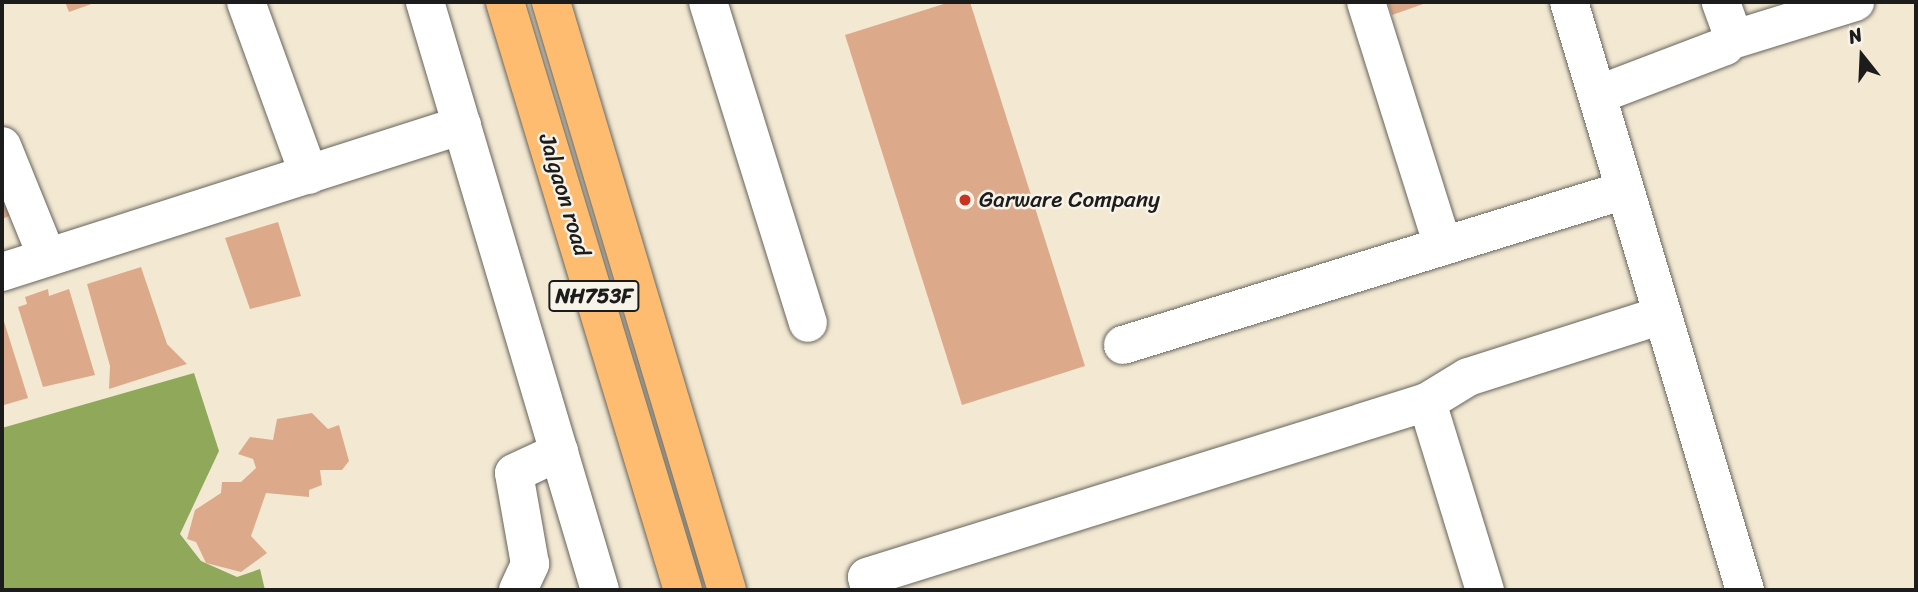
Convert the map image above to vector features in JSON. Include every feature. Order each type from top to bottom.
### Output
[{"type":"highway","name":"Jalgaon road","points":[[505,2],[683,590]]},
{"type":"highway","name":"Jalgaon road","points":[[551,2],[727,590]]},
{"type":"street","points":[[246,2],[309,175]]},
{"type":"street","points":[[425,2],[600,590]]},
{"type":"street","points":[[708,2],[808,323]]},
{"type":"street","points":[[1366,2],[1443,246]]},
{"type":"street","points":[[1569,2],[1745,590]]},
{"type":"street","points":[[1721,2],[1732,40]]},
{"type":"street","points":[[1597,95],[1732,40],[1855,2]]},
{"type":"street","points":[[2,272],[462,125]]},
{"type":"street","points":[[2,146],[47,257]]},
{"type":"street","points":[[1123,345],[1625,190]]},
{"type":"street","points":[[870,590],[867,578],[1427,402],[1468,377],[1662,315]]},
{"type":"street","points":[[1427,402],[1485,590]]},
{"type":"street","points":[[519,590],[530,564],[514,473],[559,452]]},
{"type":"green space","points":[[194,373],[219,451],[180,534],[201,561],[237,577],[260,569],[265,590],[2,590],[2,428]]},
{"type":"building","points":[[65,2],[97,2],[69,12]]},
{"type":"building","name":"Garware Company","points":[[950,2],[970,2],[1085,366],[962,405],[845,35]]},
{"type":"building","points":[[1388,2],[1429,2],[1392,15]]},
{"type":"building","points":[[2,192],[14,214],[2,219]]},
{"type":"building","points":[[278,222],[301,296],[250,309],[225,238]]},
{"type":"building","points":[[141,267],[167,344],[187,364],[109,389],[110,366],[87,284]]},
{"type":"building","points":[[48,289],[49,296],[69,289],[95,375],[43,387],[18,307],[27,304],[25,297]]},
{"type":"building","points":[[2,315],[28,398],[4,405],[2,398]]},
{"type":"building","points":[[312,413],[328,429],[339,425],[349,461],[342,470],[320,470],[322,485],[309,490],[309,497],[266,493],[251,536],[267,553],[241,572],[206,563],[196,542],[187,539],[195,510],[221,493],[222,482],[241,482],[256,468],[253,459],[238,454],[250,437],[273,440],[277,419]]},
{"type":"place","name":"Garware Company","points":[[965,200]]}]
